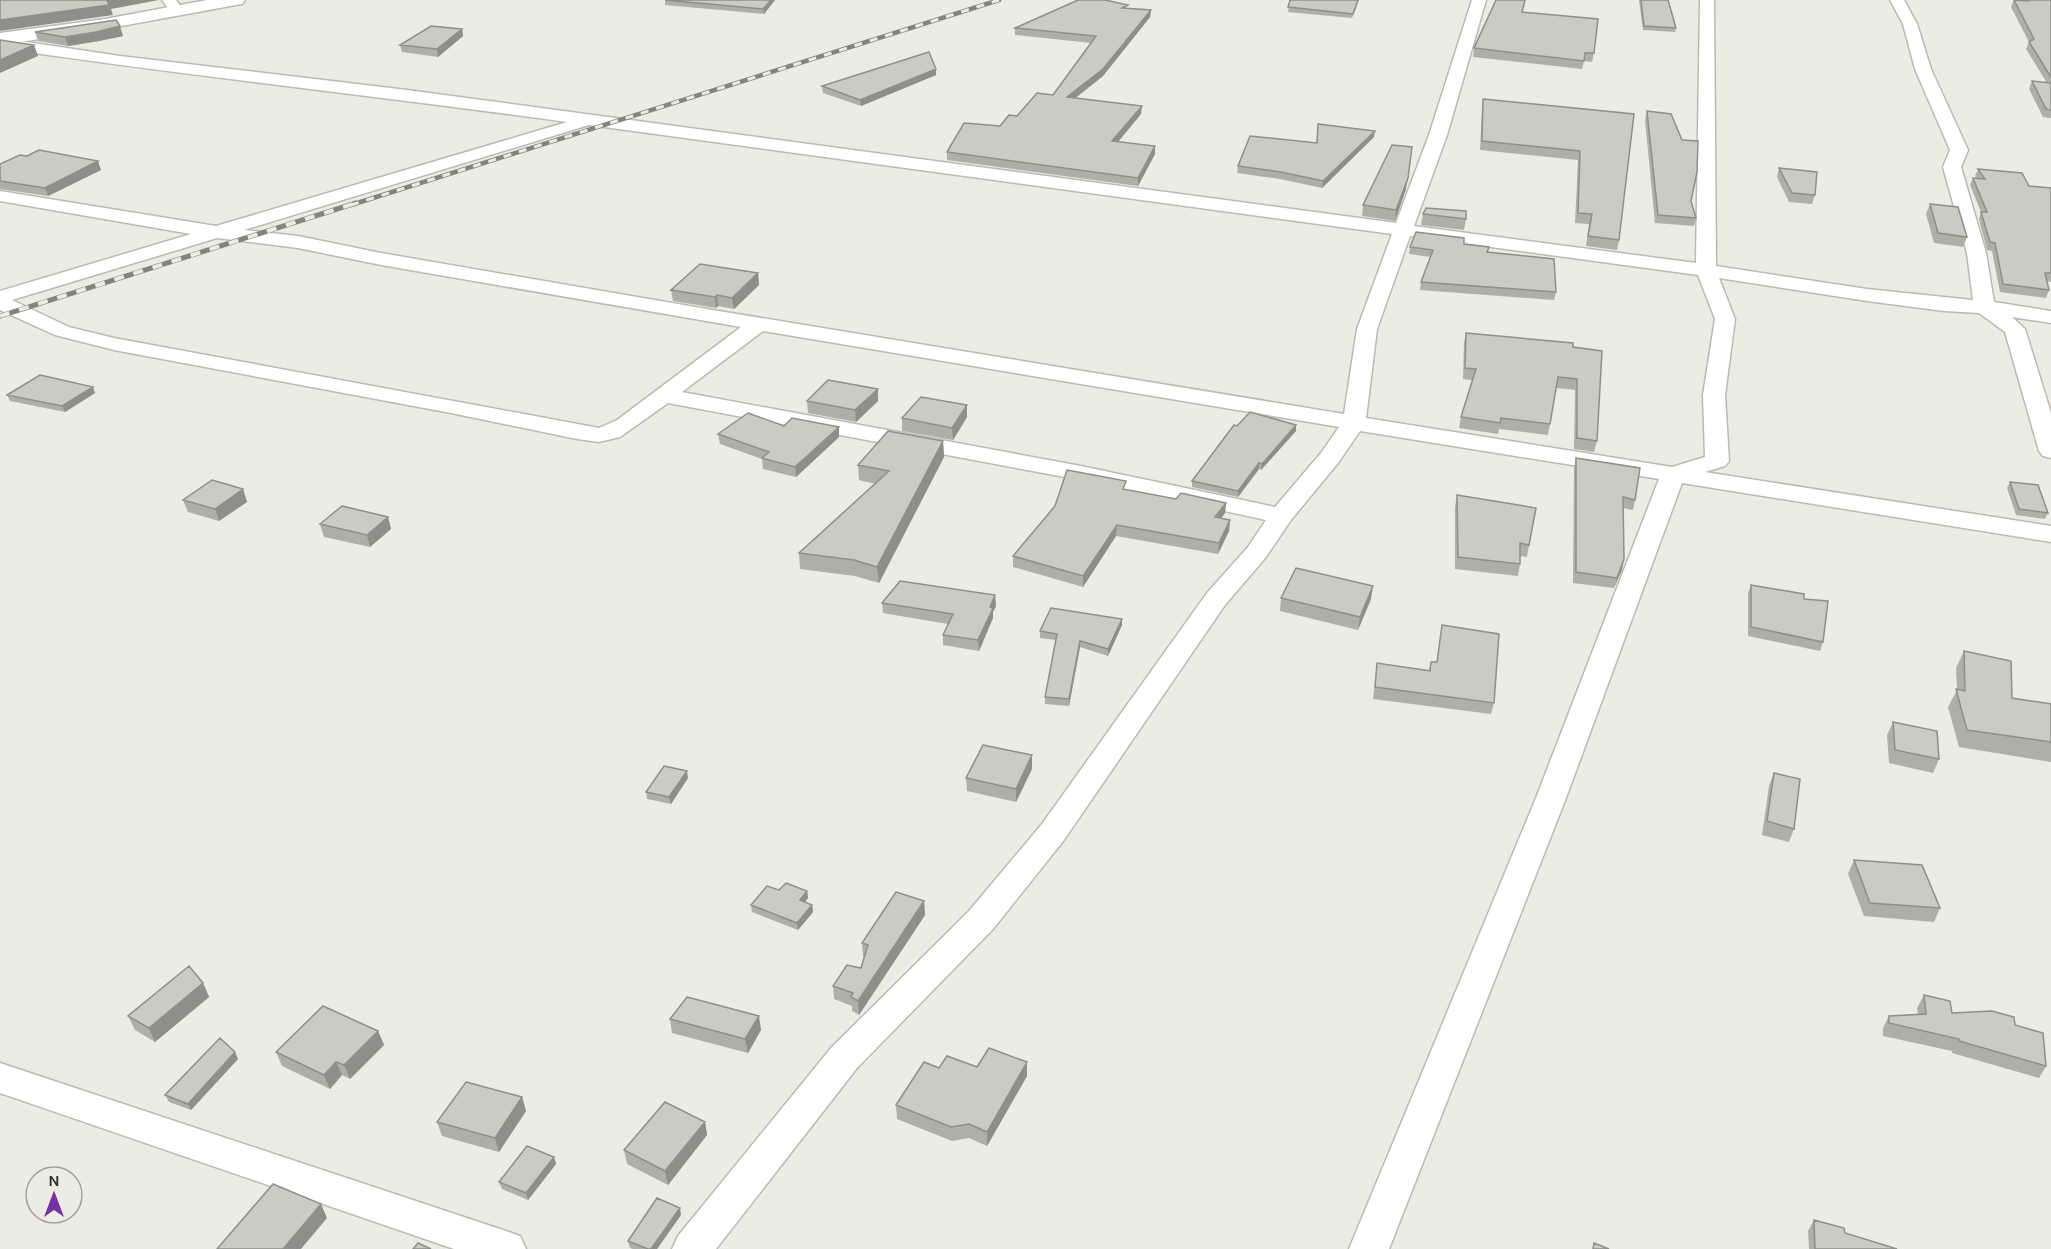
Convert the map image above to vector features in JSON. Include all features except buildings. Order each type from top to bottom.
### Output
[{"type":"street","points":[[0,41],[173,5],[236,0]]},
{"type":"street","points":[[692,1249],[844,1058],[981,920],[1053,832],[1216,599],[1257,552],[1281,516],[1330,458],[1354,423],[1367,329],[1438,135],[1479,0]]},
{"type":"street","points":[[1673,474],[1717,461],[1714,395],[1725,320],[1706,270],[1707,0]]},
{"type":"street","points":[[1896,0],[1910,24],[1923,69],[1959,150],[1952,167],[1976,244],[1983,279],[1984,307]]},
{"type":"street","points":[[0,41],[120,61],[396,93],[1706,270],[1867,295],[1944,305],[1984,307],[2051,317]]},
{"type":"street","points":[[0,297],[591,121]]},
{"type":"street","points":[[0,196],[214,232],[298,242],[381,259],[758,324],[1354,423],[2051,534]]},
{"type":"street","points":[[0,302],[16,311],[82,337],[599,435],[612,432],[624,425],[758,324]]},
{"type":"street","points":[[1984,307],[2015,329],[2051,451]]},
{"type":"street","points":[[662,395],[1080,473],[1281,516]]},
{"type":"street","points":[[1369,1249],[1551,798],[1673,474]]},
{"type":"street","points":[[0,1078],[506,1249]]},
{"type":"railway","points":[[351,205],[999,0]]},
{"type":"railway","points":[[0,316],[356,203]]}]
